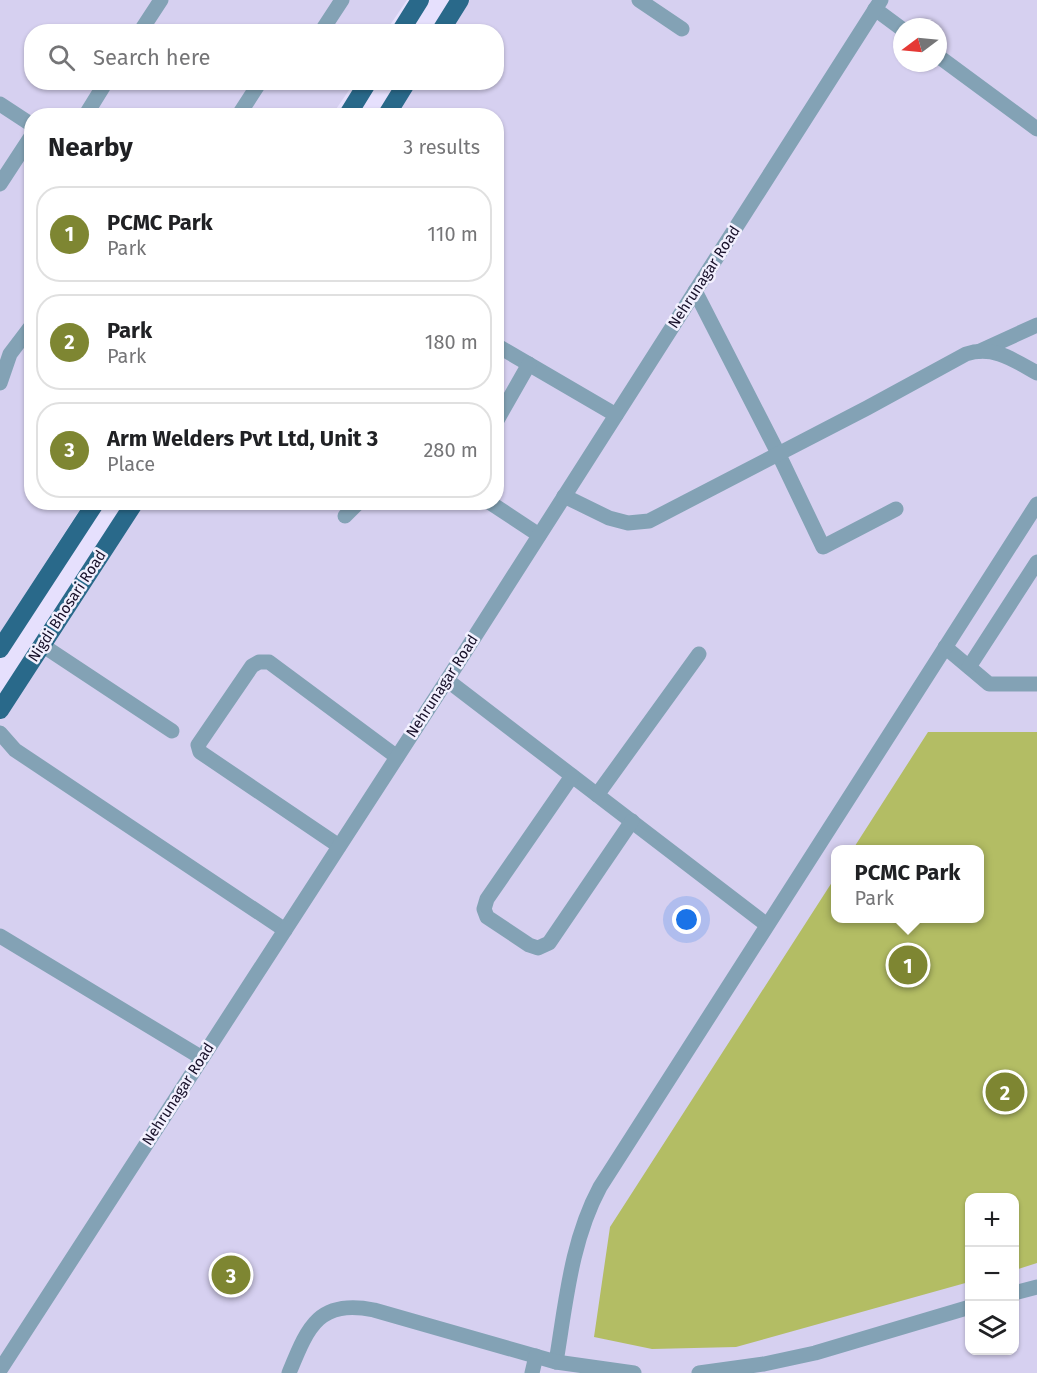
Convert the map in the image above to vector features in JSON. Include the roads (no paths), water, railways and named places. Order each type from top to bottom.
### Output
[{"type":"main road","points":[[405,24],[420,0]]},
{"type":"main road","points":[[445,24],[460,0]]},
{"type":"main road","points":[[352,108],[363,90]]},
{"type":"main road","points":[[391,108],[402,90]]},
{"type":"main road","points":[[0,649],[91,510]]},
{"type":"main road","name":"Nigdi Bhosari Road","points":[[1,704],[130,510]]},
{"type":"street","points":[[145,24],[161,0]]},
{"type":"street","points":[[326,24],[342,0]]},
{"type":"street","points":[[639,0],[682,28]]},
{"type":"street","points":[[878,5],[893,20]]},
{"type":"street","name":"Nehrunagar Road","points":[[0,1370],[447,680],[878,5]]},
{"type":"street","points":[[947,63],[1037,129]]},
{"type":"street","points":[[90,108],[101,90]]},
{"type":"street","points":[[243,108],[255,90]]},
{"type":"street","points":[[0,104],[24,120]]},
{"type":"street","points":[[0,184],[24,147]]},
{"type":"street","points":[[695,291],[779,455],[822,547],[896,509]]},
{"type":"street","points":[[980,351],[1037,325]]},
{"type":"street","points":[[0,383],[10,354],[24,335]]},
{"type":"street","points":[[504,350],[616,415]]},
{"type":"street","points":[[564,496],[609,518],[628,524],[649,521],[779,455],[956,359],[978,350],[1003,354],[1037,373]]},
{"type":"street","points":[[504,408],[529,364]]},
{"type":"street","points":[[556,1362],[576,1248],[590,1204],[1037,504]]},
{"type":"street","points":[[345,516],[351,510]]},
{"type":"street","points":[[501,510],[538,535]]},
{"type":"street","points":[[969,667],[1037,562]]},
{"type":"street","points":[[42,645],[172,731]]},
{"type":"street","points":[[945,647],[989,684],[1037,684]]},
{"type":"street","points":[[597,795],[699,654]]},
{"type":"street","points":[[339,846],[200,752],[198,745],[252,666],[259,662],[269,662],[397,757]]},
{"type":"street","points":[[447,680],[767,925]]},
{"type":"street","points":[[0,733],[15,750],[285,930]]},
{"type":"street","points":[[572,776],[487,899],[484,909],[487,916],[529,945],[538,948],[549,943],[632,821]]},
{"type":"street","points":[[0,936],[202,1058]]},
{"type":"street","points":[[1019,1292],[1037,1287]]},
{"type":"street","points":[[289,1373],[298,1352],[319,1317],[346,1306],[374,1310],[556,1362],[634,1373]]},
{"type":"street","points":[[699,1373],[764,1364],[815,1353],[965,1308]]},
{"type":"street","points":[[532,1373],[536,1356]]},
{"type":"place","name":"PCMC Park","points":[[908,965]]},
{"type":"place","name":"Park","points":[[1005,1092]]},
{"type":"place","name":"Arm Welders Pvt Ltd, Unit 3","points":[[231,1275]]}]
